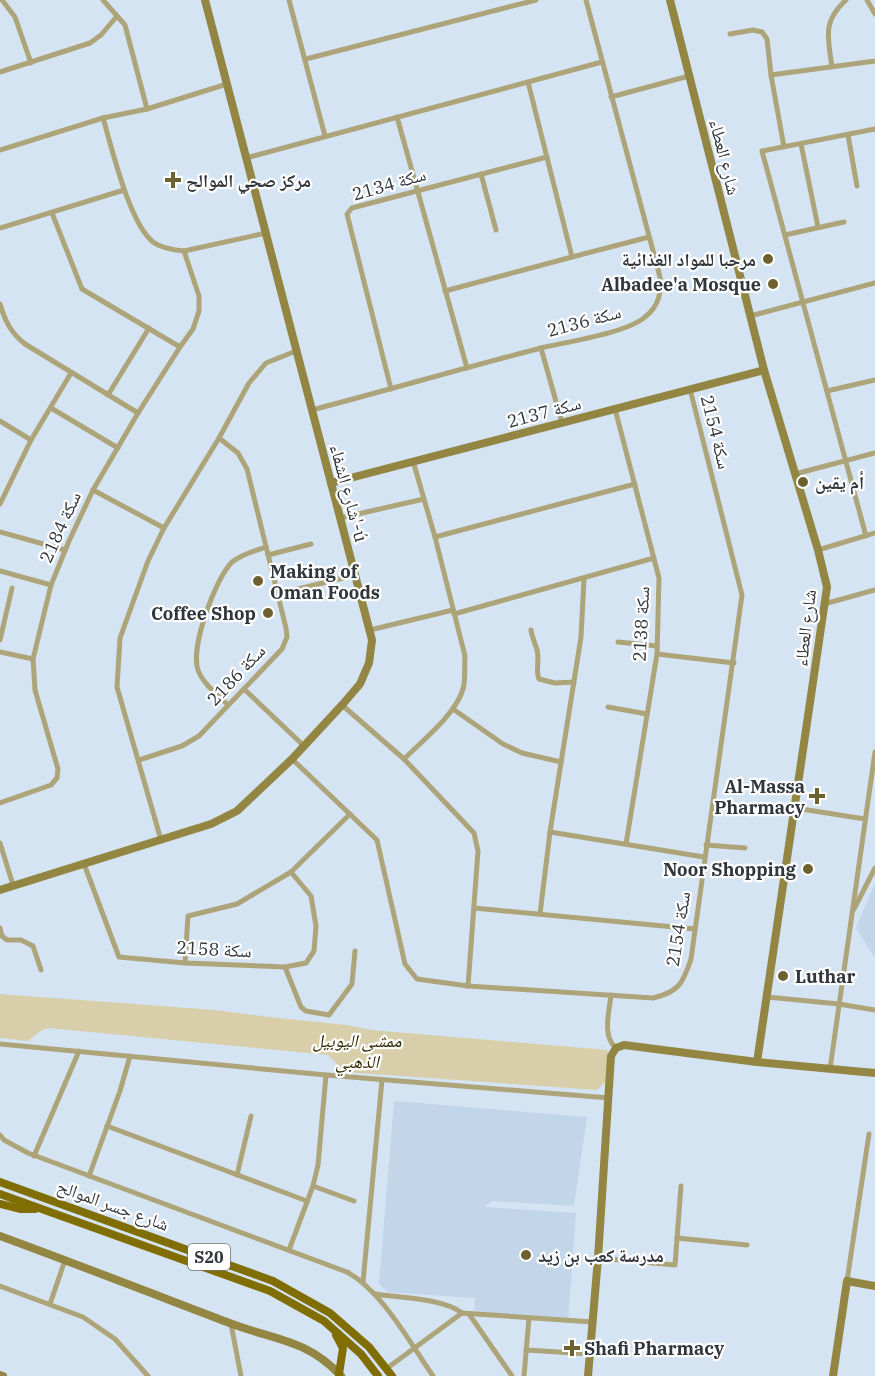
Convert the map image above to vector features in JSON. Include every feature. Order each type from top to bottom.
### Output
[{"type":"main road","points":[[0,1177],[43,1197]]},
{"type":"main road","name":"شارع جسر الموالح","points":[[0,1182],[273,1281],[330,1313],[369,1347],[389,1372]]},
{"type":"main road","name":"شارع جسر الموالح","points":[[0,1194],[270,1291],[324,1321],[361,1354],[378,1376]]},
{"type":"main road","points":[[0,1204],[21,1209],[39,1208]]},
{"type":"main road","points":[[324,1321],[344,1348],[340,1375]]},
{"type":"street","points":[[2,0],[15,17],[31,63]]},
{"type":"street","points":[[103,0],[125,25],[147,109]]},
{"type":"street","name":"شارع الشفاء'-ú","points":[[0,890],[211,824],[237,811],[292,759],[342,705],[360,684],[369,663],[372,640],[370,630],[205,0]]},
{"type":"street","points":[[289,0],[325,136]]},
{"type":"street","points":[[507,0],[509,7]]},
{"type":"street","points":[[306,59],[536,0]]},
{"type":"street","name":"سكة 2136","points":[[312,410],[541,348],[614,331],[644,319],[655,308],[661,294],[660,277],[586,0]]},
{"type":"street","name":"شارع العطاء","points":[[670,0],[764,370],[818,549],[827,587],[757,1062]]},
{"type":"street","points":[[831,67],[827,30],[829,20],[846,0]]},
{"type":"street","points":[[869,1],[875,14]]},
{"type":"street","points":[[0,72],[90,43],[101,35],[117,16]]},
{"type":"street","points":[[730,34],[753,30],[762,32],[767,39],[784,147]]},
{"type":"street","points":[[771,75],[875,61]]},
{"type":"street","points":[[246,158],[602,62]]},
{"type":"street","points":[[611,97],[689,76]]},
{"type":"street","points":[[528,82],[572,257]]},
{"type":"street","points":[[0,150],[103,118],[147,109],[226,84]]},
{"type":"street","points":[[397,117],[467,368]]},
{"type":"street","points":[[103,118],[124,190],[144,232],[154,243],[184,251],[266,233]]},
{"type":"street","points":[[866,536],[762,151],[875,129]]},
{"type":"street","points":[[848,135],[857,186]]},
{"type":"street","points":[[801,144],[818,227]]},
{"type":"street","name":"سكة 2134","points":[[391,389],[347,214],[352,208],[547,157]]},
{"type":"street","points":[[481,174],[496,230]]},
{"type":"street","points":[[0,228],[124,190]]},
{"type":"street","points":[[52,213],[82,289],[180,346]]},
{"type":"street","points":[[785,235],[844,222]]},
{"type":"street","points":[[445,291],[649,237]]},
{"type":"street","name":"سكة 2184","points":[[0,803],[51,785],[57,778],[58,770],[35,690],[33,659],[51,585],[93,490],[138,413],[193,329],[199,310],[199,296],[184,251]]},
{"type":"street","points":[[750,316],[875,283]]},
{"type":"street","points":[[0,304],[5,320],[14,335],[25,344],[138,413]]},
{"type":"street","points":[[108,395],[149,328]]},
{"type":"street","points":[[541,348],[562,423]]},
{"type":"street","points":[[162,840],[117,687],[120,638],[148,561],[164,528],[219,438],[249,383],[266,363],[296,351]]},
{"type":"street","name":"سكة 2137","points":[[331,483],[764,370]]},
{"type":"street","points":[[0,504],[31,440],[71,373]]},
{"type":"street","points":[[827,391],[875,380]]},
{"type":"street","name":"سكة 2154","points":[[292,759],[378,840],[405,964],[417,979],[468,986],[653,998],[666,995],[678,988],[685,977],[691,959],[742,595],[690,389]]},
{"type":"street","points":[[51,408],[118,448]]},
{"type":"street","name":"سكة 2138","points":[[615,409],[659,578],[657,654],[626,844]]},
{"type":"street","points":[[0,421],[31,440]]},
{"type":"street","name":"سكة 2186","points":[[139,760],[188,744],[199,736],[282,649],[286,641],[286,628],[245,465],[238,453],[219,438]]},
{"type":"street","points":[[795,474],[875,453]]},
{"type":"street","points":[[404,759],[453,709],[463,690],[465,656],[413,461]]},
{"type":"street","points":[[435,537],[635,484]]},
{"type":"street","points":[[93,490],[164,528]]},
{"type":"street","points":[[340,518],[424,499]]},
{"type":"street","points":[[0,532],[65,550]]},
{"type":"street","points":[[818,549],[875,534]]},
{"type":"street","points":[[268,555],[311,544]]},
{"type":"street","points":[[228,705],[202,679],[198,669],[196,660],[201,630],[227,568],[242,555],[266,547]]},
{"type":"street","points":[[370,630],[584,579],[654,558]]},
{"type":"street","points":[[0,572],[51,585]]},
{"type":"street","points":[[278,594],[355,575]]},
{"type":"street","points":[[540,914],[550,832],[581,637],[584,579]]},
{"type":"street","points":[[0,640],[12,588]]},
{"type":"street","points":[[824,604],[875,590]]},
{"type":"street","points":[[531,630],[537,651],[536,673],[540,679],[555,683],[574,682]]},
{"type":"street","points":[[618,642],[657,646]]},
{"type":"street","points":[[0,652],[33,659]]},
{"type":"street","points":[[657,654],[734,663]]},
{"type":"street","points":[[244,689],[304,746]]},
{"type":"street","points":[[342,705],[404,759],[474,833],[478,851],[468,986]]},
{"type":"street","points":[[608,706],[647,714]]},
{"type":"street","points":[[453,709],[503,744],[522,753],[561,762]]},
{"type":"street","points":[[830,1069],[875,752]]},
{"type":"street","points":[[795,808],[866,819]]},
{"type":"street","points":[[185,963],[188,916],[237,904],[291,872],[350,814]]},
{"type":"street","points":[[550,832],[704,857]]},
{"type":"street","points":[[0,843],[13,885]]},
{"type":"street","points":[[706,845],[745,848]]},
{"type":"street","name":"سكة 2158","points":[[84,864],[119,957],[185,963],[285,967],[306,963],[314,951],[316,926],[311,896],[291,872]]},
{"type":"street","points":[[852,913],[875,868]]},
{"type":"street","points":[[474,908],[695,929]]},
{"type":"street","points":[[0,927],[2,936],[7,940],[21,940],[33,946],[41,970]]},
{"type":"street","points":[[285,967],[301,1007],[306,1011],[329,1015],[352,984],[355,951]]},
{"type":"street","points":[[611,995],[607,1034],[616,1048]]},
{"type":"street","points":[[767,997],[875,1010]]},
{"type":"street","points":[[0,1044],[382,1080],[609,1098]]},
{"type":"street","points":[[588,1376],[611,1056],[616,1048],[624,1045],[757,1062],[875,1073]]},
{"type":"street","points":[[34,1156],[79,1051]]},
{"type":"street","points":[[89,1176],[130,1056]]},
{"type":"street","points":[[289,1251],[313,1186],[320,1158],[326,1075]]},
{"type":"street","points":[[363,1282],[382,1080]]},
{"type":"street","points":[[237,1174],[251,1116]]},
{"type":"street","points":[[107,1126],[307,1201]]},
{"type":"street","points":[[833,1376],[869,1134]]},
{"type":"street","points":[[0,1135],[4,1140],[34,1156],[346,1272],[363,1282],[375,1294],[433,1376]]},
{"type":"street","points":[[313,1186],[354,1201]]},
{"type":"street","points":[[598,1258],[675,1265],[681,1186]]},
{"type":"street","points":[[0,1236],[231,1324],[309,1349],[340,1375]]},
{"type":"street","points":[[677,1238],[747,1245]]},
{"type":"street","points":[[50,1304],[65,1260]]},
{"type":"street","points":[[847,1281],[875,1286]]},
{"type":"street","points":[[0,1286],[83,1317],[115,1339],[148,1376]]},
{"type":"street","points":[[375,1294],[432,1302],[469,1314],[593,1322]]},
{"type":"street","points":[[389,1372],[413,1348],[462,1313]]},
{"type":"street","points":[[469,1314],[512,1376]]},
{"type":"street","points":[[524,1376],[529,1318]]},
{"type":"street","points":[[231,1324],[241,1376]]},
{"type":"street","points":[[526,1350],[590,1354]]},
{"type":"shaded area","points":[[875,883],[875,958],[856,928]]},
{"type":"shaded area","points":[[394,1101],[587,1117],[574,1206],[490,1201],[490,1204],[485,1205],[486,1207],[576,1213],[568,1321],[474,1311],[475,1298],[388,1292],[379,1284]]},
{"type":"green space","name":"ممشى اليوبيل الذهبي","points":[[0,994],[215,1010],[372,1030],[608,1050],[606,1081],[597,1090],[345,1072],[328,1055],[48,1028],[28,1041],[0,1038]]},
{"type":"place","name":"مركز صحي الموالح","points":[[173,180]]},
{"type":"place","name":"مرحبا للمواد الغذائية","points":[[768,259]]},
{"type":"place","name":"Albadee'a Mosque","points":[[773,284]]},
{"type":"place","name":"أم يقين","points":[[803,482]]},
{"type":"place","name":"Making of Oman Foods","points":[[258,581]]},
{"type":"place","name":"Coffee Shop","points":[[268,613]]},
{"type":"place","name":"Al-Massa Pharmacy","points":[[817,796]]},
{"type":"place","name":"Noor Shopping","points":[[808,869]]},
{"type":"place","name":"Luthar","points":[[783,976]]},
{"type":"place","name":"مدرسة كعب بن زيد","points":[[526,1255]]},
{"type":"place","name":"Shafi Pharmacy","points":[[572,1348]]}]
